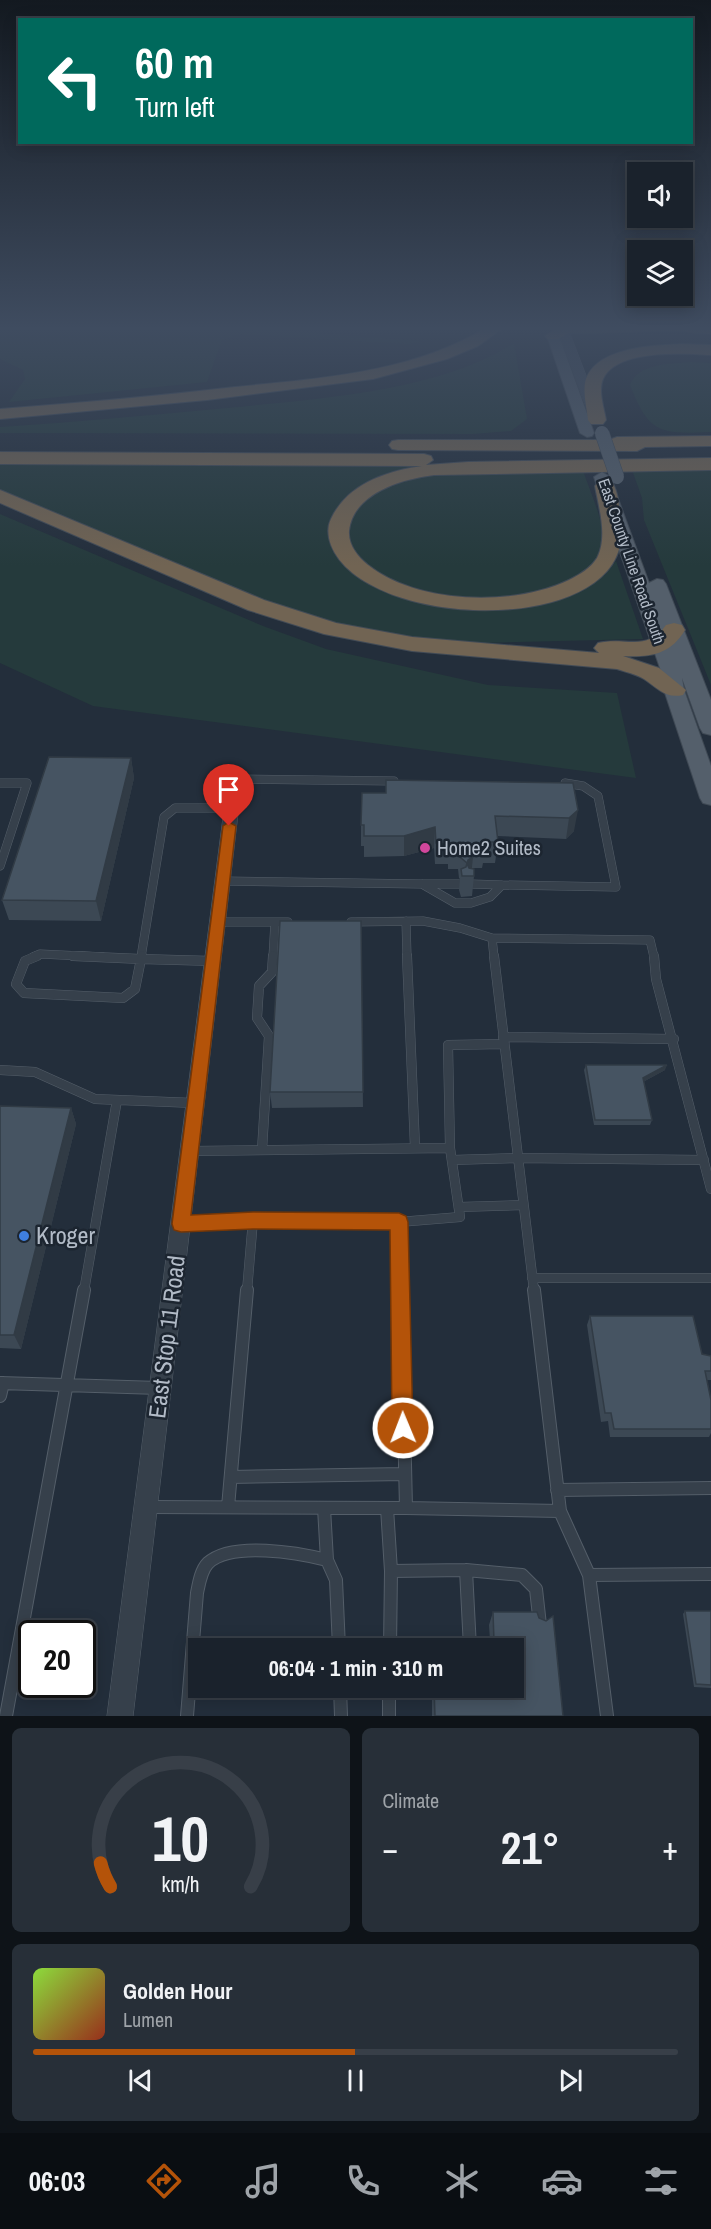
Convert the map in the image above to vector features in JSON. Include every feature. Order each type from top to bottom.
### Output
[{"type":"highway","points":[[0,414],[85,406]]},
{"type":"highway","points":[[595,406],[595,428]]},
{"type":"highway","points":[[532,445],[711,441]]},
{"type":"highway","points":[[0,443],[711,446]]},
{"type":"highway","points":[[0,458],[711,463]]},
{"type":"highway","points":[[608,480],[612,537],[607,559],[593,574],[573,586],[532,599],[474,603],[429,598],[401,590],[376,579],[356,565],[344,551],[338,537],[340,518],[356,497],[377,485],[412,473],[462,468],[711,463]]},
{"type":"highway","points":[[0,496],[256,605],[296,619],[378,639],[620,662],[651,673],[674,690]]},
{"type":"highway","points":[[487,651],[654,648],[668,638]]},
{"type":"main road","name":"East County Line Road South","points":[[586,406],[595,428],[608,480],[668,638],[711,728]]},
{"type":"main road","name":"East County Line Road South","points":[[668,638],[674,690],[711,798]]},
{"type":"street","name":"East Stop 11 Road","points":[[120,1716],[235,779]]},
{"type":"lane","points":[[235,779],[399,781]]},
{"type":"lane","points":[[0,783],[27,783],[1,860]]},
{"type":"lane","points":[[471,884],[615,887],[598,796],[583,786],[561,783]]},
{"type":"lane","points":[[213,961],[141,958],[40,954],[25,961],[16,984],[24,993],[123,998],[135,989],[141,958],[164,817],[175,808],[231,808]]},
{"type":"lane","points":[[223,881],[459,884]]},
{"type":"lane","points":[[422,884],[454,903],[471,903],[490,897],[502,885]]},
{"type":"lane","points":[[406,921],[415,1148]]},
{"type":"lane","points":[[346,922],[423,921],[460,928],[492,938],[650,940],[655,953],[657,980],[711,1189]]},
{"type":"lane","points":[[218,922],[299,922]]},
{"type":"lane","points":[[261,1150],[269,1036],[257,1018],[259,986],[272,972],[275,922]]},
{"type":"lane","points":[[492,938],[560,1511],[589,1575],[607,1716]]},
{"type":"lane","points":[[181,1224],[253,1220],[399,1222],[460,1217],[450,1148],[448,1045],[504,1040],[674,1039]]},
{"type":"lane","points":[[0,1070],[35,1072],[95,1099],[195,1104]]},
{"type":"lane","points":[[6,1716],[68,1384],[117,1100]]},
{"type":"lane","points":[[190,1151],[450,1148]]},
{"type":"lane","points":[[452,1160],[518,1158],[704,1160]]},
{"type":"lane","points":[[459,1207],[523,1205]]},
{"type":"lane","points":[[228,1507],[253,1220]]},
{"type":"lane","points":[[399,1222],[406,1508]]},
{"type":"lane","points":[[532,1278],[711,1278]]},
{"type":"lane","points":[[0,1396],[2,1383],[160,1388]]},
{"type":"lane","points":[[231,1477],[404,1474]]},
{"type":"lane","points":[[557,1490],[711,1488]]},
{"type":"lane","points":[[146,1507],[560,1511]]},
{"type":"lane","points":[[324,1508],[327,1560],[336,1580],[339,1638]]},
{"type":"lane","points":[[387,1508],[391,1571],[390,1638]]},
{"type":"lane","points":[[187,1716],[197,1593],[200,1575],[209,1562],[221,1554],[268,1551],[303,1553],[327,1560]]},
{"type":"lane","points":[[391,1571],[466,1570],[522,1575],[536,1589],[540,1625]]},
{"type":"lane","points":[[466,1570],[469,1638]]},
{"type":"lane","points":[[589,1575],[711,1574]]},
{"type":"lane","points":[[340,1698],[341,1716]]},
{"type":"lane","points":[[388,1716],[389,1698]]},
{"type":"green space","points":[[525,406],[527,419],[511,431],[473,434],[0,433],[0,427],[227,408]]},
{"type":"green space","points":[[640,406],[711,406],[711,432],[669,431],[659,428],[644,414]]},
{"type":"green space","points":[[0,464],[431,466],[365,485],[334,546],[344,562],[363,579],[405,597],[535,604],[574,593],[605,575],[616,561],[643,639],[479,643],[392,636],[331,623],[245,593],[0,491]]},
{"type":"green space","points":[[583,470],[600,520],[602,549],[595,562],[577,576],[536,591],[492,597],[470,597],[426,591],[379,574],[357,553],[348,535],[348,522],[353,511],[362,501],[402,481],[424,475],[451,472]]},
{"type":"green space","points":[[632,470],[711,470],[711,685],[644,520],[642,498]]},
{"type":"green space","points":[[0,514],[263,626],[326,649],[488,685],[617,693],[636,778],[93,706],[0,663]]},
{"type":"building","points":[[49,757],[131,758],[96,901],[2,900]]},
{"type":"building","points":[[386,780],[573,783],[578,810],[569,818],[495,816],[498,842],[484,842],[485,847],[472,847],[473,857],[468,860],[467,864],[469,868],[474,869],[474,876],[462,876],[461,869],[466,867],[467,863],[460,857],[459,849],[449,848],[449,844],[436,843],[435,827],[404,836],[364,836],[364,825],[361,825],[362,793],[386,793]]},
{"type":"building","points":[[280,921],[361,921],[363,1092],[270,1092]]},
{"type":"building","points":[[586,1065],[667,1065],[643,1078],[652,1120],[595,1120]]},
{"type":"building","name":"Kroger","points":[[0,1106],[71,1108],[14,1335],[0,1335]]},
{"type":"building","points":[[590,1316],[693,1316],[702,1354],[711,1356],[711,1371],[705,1371],[711,1400],[711,1429],[614,1429],[611,1413],[605,1413]]},
{"type":"building","points":[[685,1611],[711,1611],[711,1685],[696,1684]]},
{"type":"building","points":[[493,1612],[537,1612],[539,1618],[546,1621],[553,1616],[563,1716],[435,1716],[434,1698],[524,1698],[524,1638],[494,1638]]},
{"type":"place","name":"Home2 Suites","points":[[425,848]]},
{"type":"place","name":"Kroger","points":[[24,1236]]},
{"type":"route","points":[[229,826],[181,1224],[253,1220],[399,1222],[403,1428]]}]
